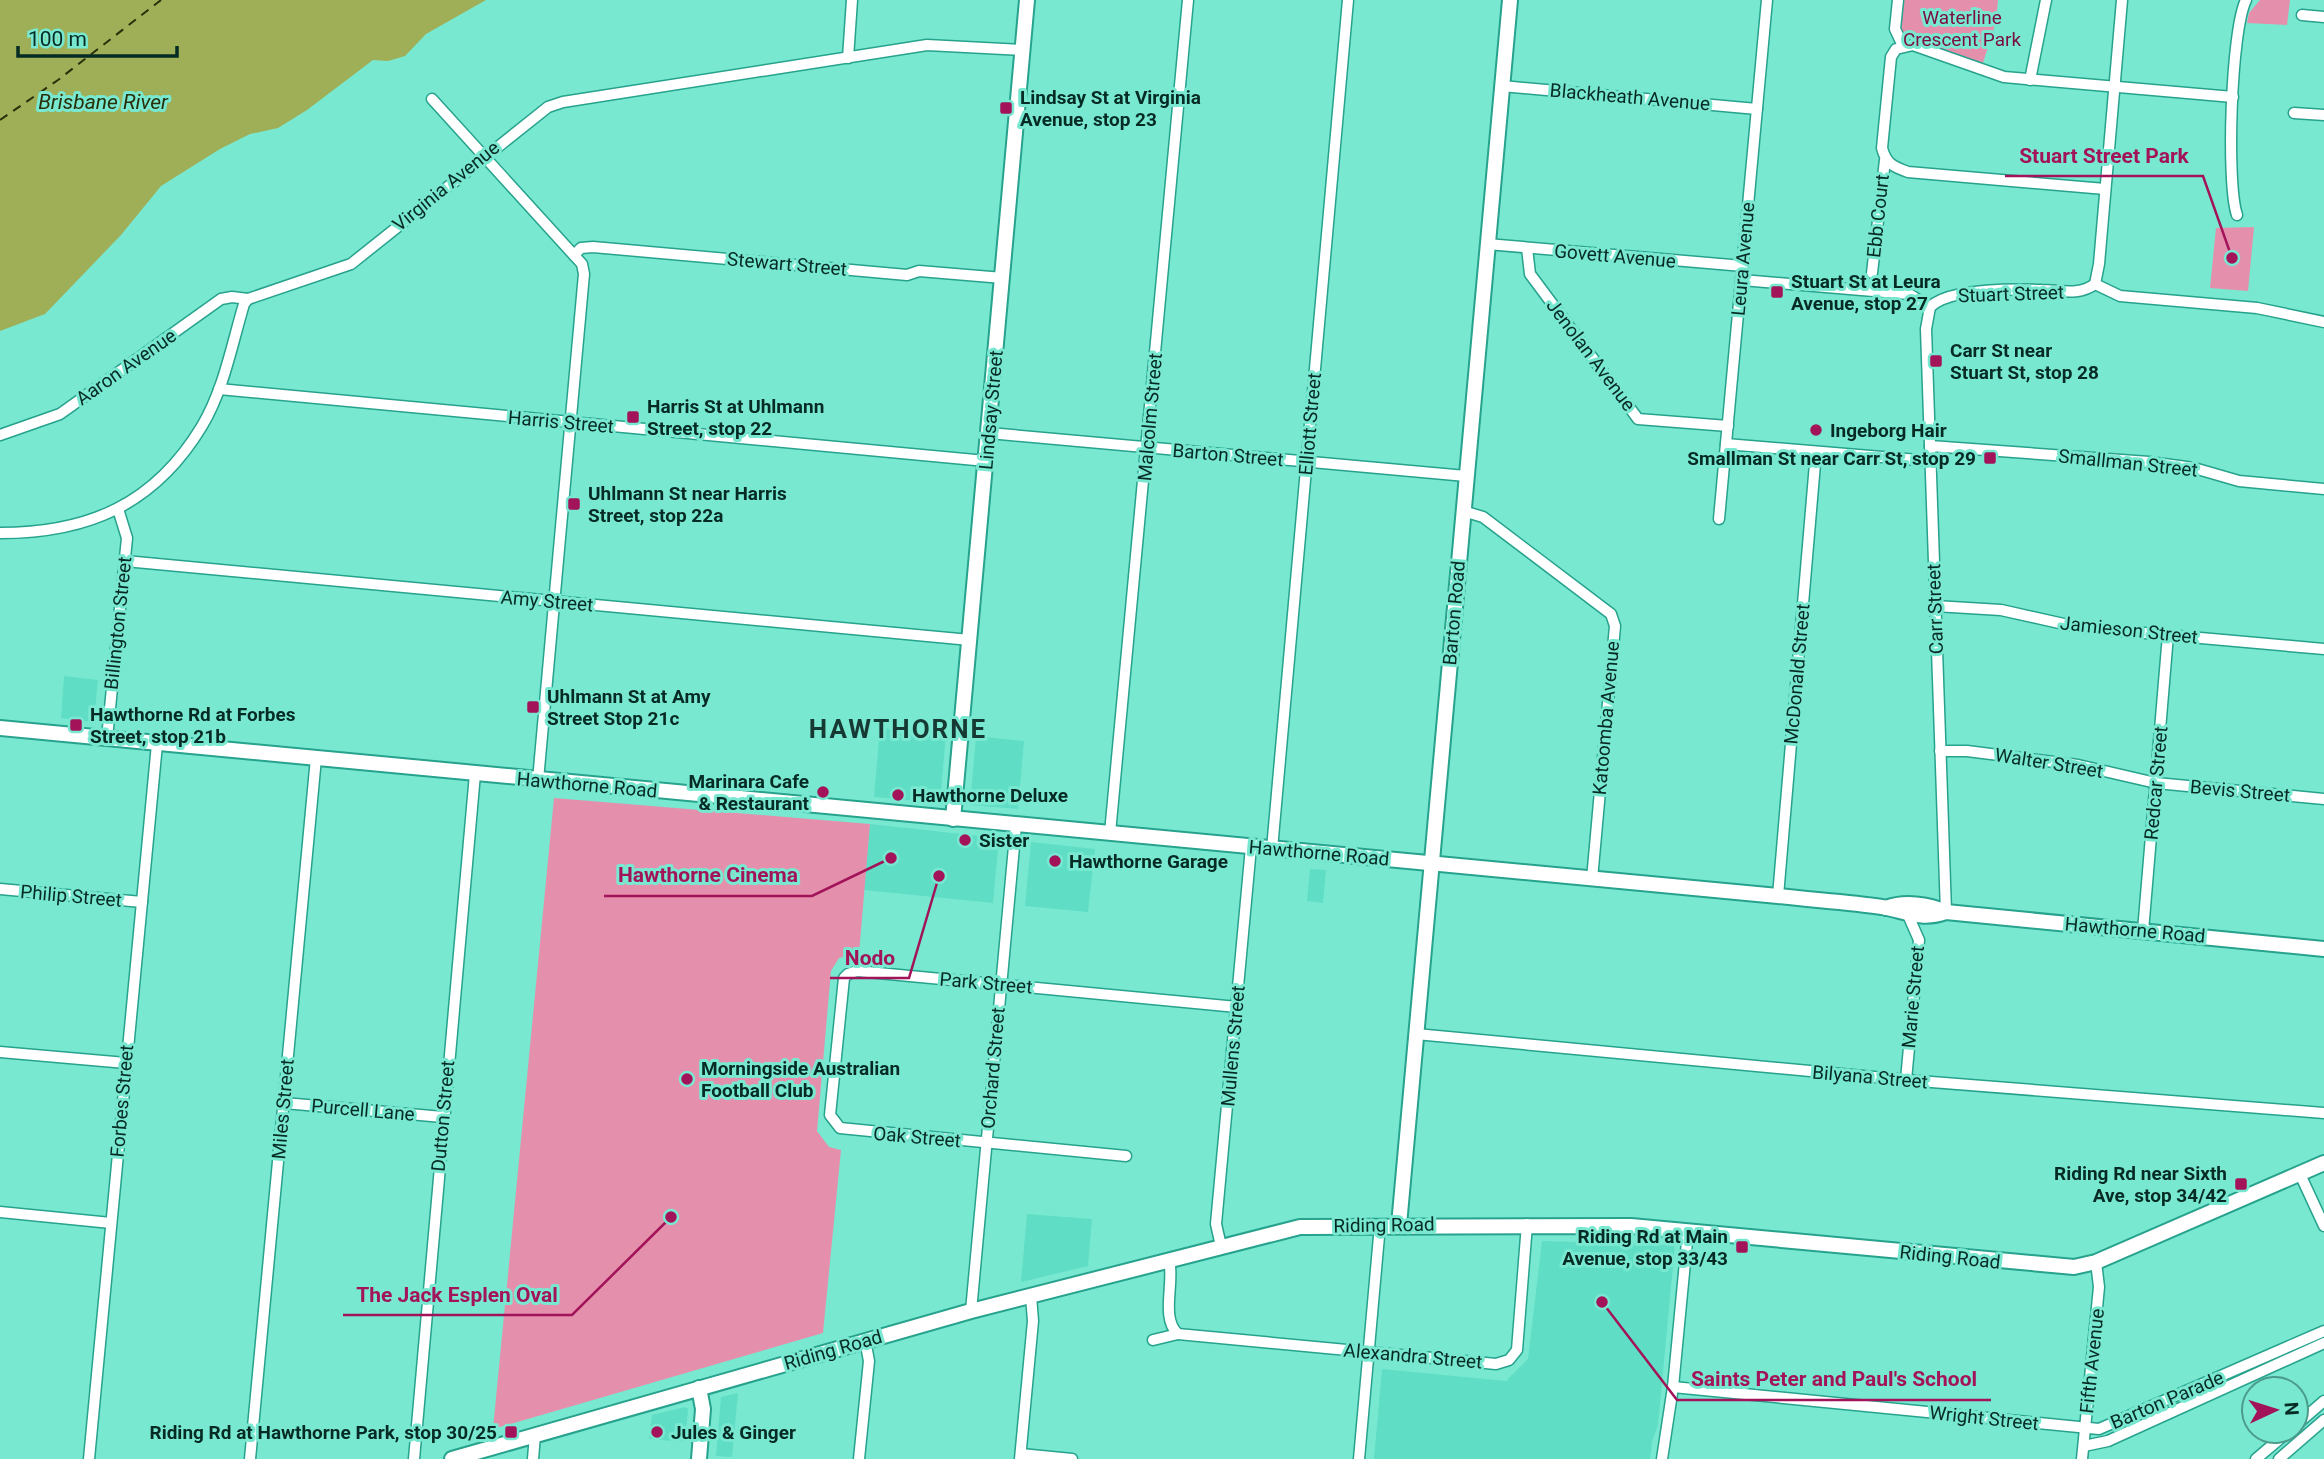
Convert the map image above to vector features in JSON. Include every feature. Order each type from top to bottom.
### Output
[{"type":"street","points":[[848,58],[852,0]]},
{"type":"street","name":"Lindsay Street","points":[[953,819],[1027,0]]},
{"type":"street","name":"Malcolm Street","points":[[1110,833],[1188,0]]},
{"type":"street","name":"Elliott Street","points":[[1272,849],[1348,0]]},
{"type":"street","name":"Barton Road","points":[[1399,1225],[1510,0]]},
{"type":"street","name":"Leura Avenue","points":[[1719,519],[1768,0]]},
{"type":"street","points":[[1898,0],[1895,29],[1903,46],[1913,45],[2004,77],[2234,97]]},
{"type":"street","points":[[2030,80],[2043,29],[2046,0]]},
{"type":"street","points":[[2122,0],[2095,284],[2120,296],[2257,308],[2324,322]]},
{"type":"street","points":[[2238,215],[2232,194],[2236,43],[2246,0]]},
{"type":"street","points":[[2302,15],[2324,17]]},
{"type":"street","name":"Virginia Avenue","points":[[248,299],[351,264],[534,116],[563,102],[943,44],[1022,50]]},
{"type":"street","name":"Ebb Court","points":[[1872,273],[1885,160],[1882,148],[1891,57],[1903,46]]},
{"type":"street","name":"Blackheath Avenue","points":[[1502,86],[1757,109]]},
{"type":"street","points":[[432,99],[582,264],[584,274],[538,780]]},
{"type":"street","points":[[2294,113],[2324,115]]},
{"type":"street","points":[[1885,160],[1908,172],[2105,189]]},
{"type":"street","name":"Govett Avenue","points":[[1488,244],[1743,266]]},
{"type":"street","name":"Stewart Street","points":[[574,256],[581,248],[593,247],[907,275],[919,271],[1003,278]]},
{"type":"street","name":"Jenolan Avenue","points":[[1527,248],[1530,274],[1638,419],[1728,426]]},
{"type":"street","name":"Stuart Street","points":[[1742,280],[1909,294],[1930,307],[1942,298],[1956,295],[2026,289],[2075,292],[2086,291],[2095,284]]},
{"type":"street","name":"Aaron Avenue","points":[[0,435],[60,414],[221,299],[248,299]]},
{"type":"street","points":[[0,533],[50,531],[93,521],[118,509],[166,474],[202,426],[219,389],[244,304],[248,299]]},
{"type":"street","name":"Carr Street","points":[[1930,307],[1926,323],[1946,912]]},
{"type":"street","name":"Harris Street","points":[[219,389],[986,461]]},
{"type":"street","name":"Barton Street","points":[[989,433],[1466,476]]},
{"type":"street","points":[[1726,444],[1930,461]]},
{"type":"street","name":"Smallman Street","points":[[1930,446],[2149,462],[2194,468],[2239,481],[2324,489]]},
{"type":"street","name":"McDonald Street","points":[[1778,896],[1816,452]]},
{"type":"street","name":"Billington Street","points":[[107,738],[127,537],[118,509]]},
{"type":"street","name":"Katoomba Avenue","points":[[1462,512],[1483,517],[1611,614],[1615,626],[1592,879]]},
{"type":"street","name":"Amy Street","points":[[125,561],[970,640]]},
{"type":"street","name":"Jamieson Street","points":[[1935,606],[2001,610],[2077,626],[2324,649]]},
{"type":"street","name":"Redcar Street","points":[[2143,931],[2168,635]]},
{"type":"street","name":"Hawthorne Road","points":[[0,728],[1778,896],[1886,908],[1908,915],[1933,917],[1946,912]]},
{"type":"street","name":"Forbes Street","points":[[89,1459],[157,744]]},
{"type":"street","name":"Walter Street","points":[[1940,751],[1967,751],[2078,765],[2156,783]]},
{"type":"street","name":"Miles Street","points":[[250,1459],[316,758]]},
{"type":"street","name":"Dutton Street","points":[[414,1459],[475,774]]},
{"type":"street","name":"Bevis Street","points":[[2156,783],[2324,799]]},
{"type":"street","name":"Orchard Street","points":[[971,1311],[1016,825]]},
{"type":"street","name":"Mullens Street","points":[[1221,1245],[1216,1224],[1251,847]]},
{"type":"street","name":"Philip Street","points":[[0,889],[142,902]]},
{"type":"street","name":"Hawthorne Road","points":[[1886,908],[1898,904],[1936,907],[1946,912],[2324,949]]},
{"type":"street","name":"Marie Street","points":[[1906,1080],[1918,936],[1908,915]]},
{"type":"street","name":"Park Street","points":[[835,1124],[830,1115],[844,978],[857,971],[1237,1007]]},
{"type":"street","name":"Bilyana Street","points":[[1416,1034],[1906,1080],[2324,1114]]},
{"type":"street","points":[[0,1052],[125,1063]]},
{"type":"street","name":"Purcell Lane","points":[[284,1103],[443,1117]]},
{"type":"street","name":"Oak Street","points":[[835,1124],[846,1130],[1126,1156]]},
{"type":"street","name":"Riding Road","points":[[452,1459],[971,1311],[1221,1245],[1300,1227],[1527,1224],[1631,1226],[2048,1267],[2074,1267],[2096,1262],[2324,1163]]},
{"type":"street","points":[[2300,1172],[2324,1226]]},
{"type":"street","points":[[0,1212],[111,1223]]},
{"type":"street","name":"Alexandra Street","points":[[1153,1340],[1178,1334],[1496,1364],[1509,1360],[1517,1350],[1527,1224]]},
{"type":"street","points":[[1359,1459],[1380,1225]]},
{"type":"street","points":[[1662,1459],[1673,1387],[1688,1231]]},
{"type":"street","points":[[1169,1260],[1172,1274],[1169,1320],[1171,1328],[1178,1334]]},
{"type":"street","name":"Fifth Avenue","points":[[2082,1459],[2099,1287],[2096,1262]]},
{"type":"street","points":[[1031,1296],[1033,1321],[1020,1456],[1072,1459]]},
{"type":"street","name":"Barton Parade","points":[[2085,1429],[2113,1424],[2324,1331]]},
{"type":"street","points":[[859,1459],[869,1361],[865,1340]]},
{"type":"street","name":"Barton Parade","points":[[2084,1446],[2108,1441],[2324,1343]]},
{"type":"street","name":"Wright Street","points":[[1673,1387],[2085,1429]]},
{"type":"street","points":[[699,1388],[704,1409],[699,1459]]},
{"type":"street","points":[[2310,1413],[2324,1401]]},
{"type":"street","points":[[2279,1459],[2324,1420]]},
{"type":"street","points":[[1667,1434],[1670,1459]]},
{"type":"street","points":[[533,1459],[535,1435]]},
{"type":"street","points":[[2256,1459],[2272,1445]]},
{"type":"shaded area","points":[[64,676],[98,680],[94,719],[90,722],[61,718]]},
{"type":"shaded area","points":[[880,728],[946,734],[940,803],[874,797]]},
{"type":"shaded area","points":[[976,736],[1024,741],[1018,809],[970,805]]},
{"type":"shaded area","points":[[870,824],[999,838],[993,903],[864,890]]},
{"type":"shaded area","points":[[1031,842],[1095,849],[1088,912],[1025,906]]},
{"type":"shaded area","points":[[1310,869],[1326,870],[1323,903],[1307,901]]},
{"type":"shaded area","points":[[1027,1214],[1092,1219],[1088,1266],[1021,1282]]},
{"type":"shaded area","points":[[1542,1241],[1675,1245],[1658,1425],[1650,1459],[1374,1459],[1382,1369],[1506,1381],[1528,1359]]},
{"type":"shaded area","points":[[738,1393],[732,1457],[716,1456],[721,1397]]},
{"type":"shaded area","points":[[685,1407],[688,1409],[685,1442],[649,1439],[652,1415]]},
{"type":"green space","name":"Waterline Crescent Park","points":[[1901,0],[1998,0],[1996,22],[1982,66],[1912,40],[1899,29]]},
{"type":"green space","points":[[2260,0],[2290,0],[2287,25],[2247,23],[2249,13]]},
{"type":"green space","points":[[2254,227],[2248,291],[2210,288],[2216,228]]},
{"type":"green space","points":[[554,798],[870,824],[859,954],[839,958],[831,971],[817,1131],[829,1147],[841,1150],[823,1333],[493,1429]]},
{"type":"water","name":"Brisbane River","points":[[0,0],[486,0],[426,34],[405,56],[388,61],[373,60],[307,110],[278,128],[250,134],[220,149],[161,186],[121,235],[45,314],[0,331]]},
{"type":"ferry route","points":[[0,120],[58,80],[161,0]]},
{"type":"place","name":"Lindsay St at Virginia Avenue, stop 23","points":[[1006,108]]},
{"type":"place","name":"Stuart Street Park","points":[[2232,258]]},
{"type":"place","name":"Stuart St at Leura Avenue, stop 27","points":[[1777,292]]},
{"type":"place","name":"Carr St near Stuart St, stop 28","points":[[1936,361]]},
{"type":"place","name":"Harris St at Uhlmann Street, stop 22","points":[[633,417]]},
{"type":"place","name":"Ingeborg Hair","points":[[1816,430]]},
{"type":"place","name":"Smallman St near Carr St, stop 29","points":[[1990,458]]},
{"type":"place","name":"Uhlmann St near Harris Street, stop 22a","points":[[574,504]]},
{"type":"place","name":"Uhlmann St at Amy Street Stop 21c","points":[[533,707]]},
{"type":"place","name":"Hawthorne Rd at Forbes Street, stop 21b","points":[[76,725]]},
{"type":"place","name":"Marinara Cafe & Restaurant","points":[[823,792]]},
{"type":"place","name":"Hawthorne Deluxe","points":[[898,795]]},
{"type":"place","name":"Sister","points":[[965,840]]},
{"type":"place","name":"Hawthorne Cinema","points":[[891,858]]},
{"type":"place","name":"Hawthorne Garage","points":[[1055,861]]},
{"type":"place","name":"Nodo","points":[[939,876]]},
{"type":"place","name":"Morningside Australian Football Club","points":[[687,1079]]},
{"type":"place","name":"Riding Rd near Sixth Ave, stop 34/42","points":[[2241,1184]]},
{"type":"place","name":"The Jack Esplen Oval","points":[[671,1217]]},
{"type":"place","name":"Riding Rd at Main Avenue, stop 33/43","points":[[1742,1247]]},
{"type":"place","name":"Saints Peter and Paul's School","points":[[1602,1302]]},
{"type":"place","name":"Riding Rd at Hawthorne Park, stop 30/25","points":[[511,1432]]},
{"type":"place","name":"Jules & Ginger","points":[[657,1432]]},
{"type":"district","name":"HAWTHORNE","points":[[898,729]]}]
